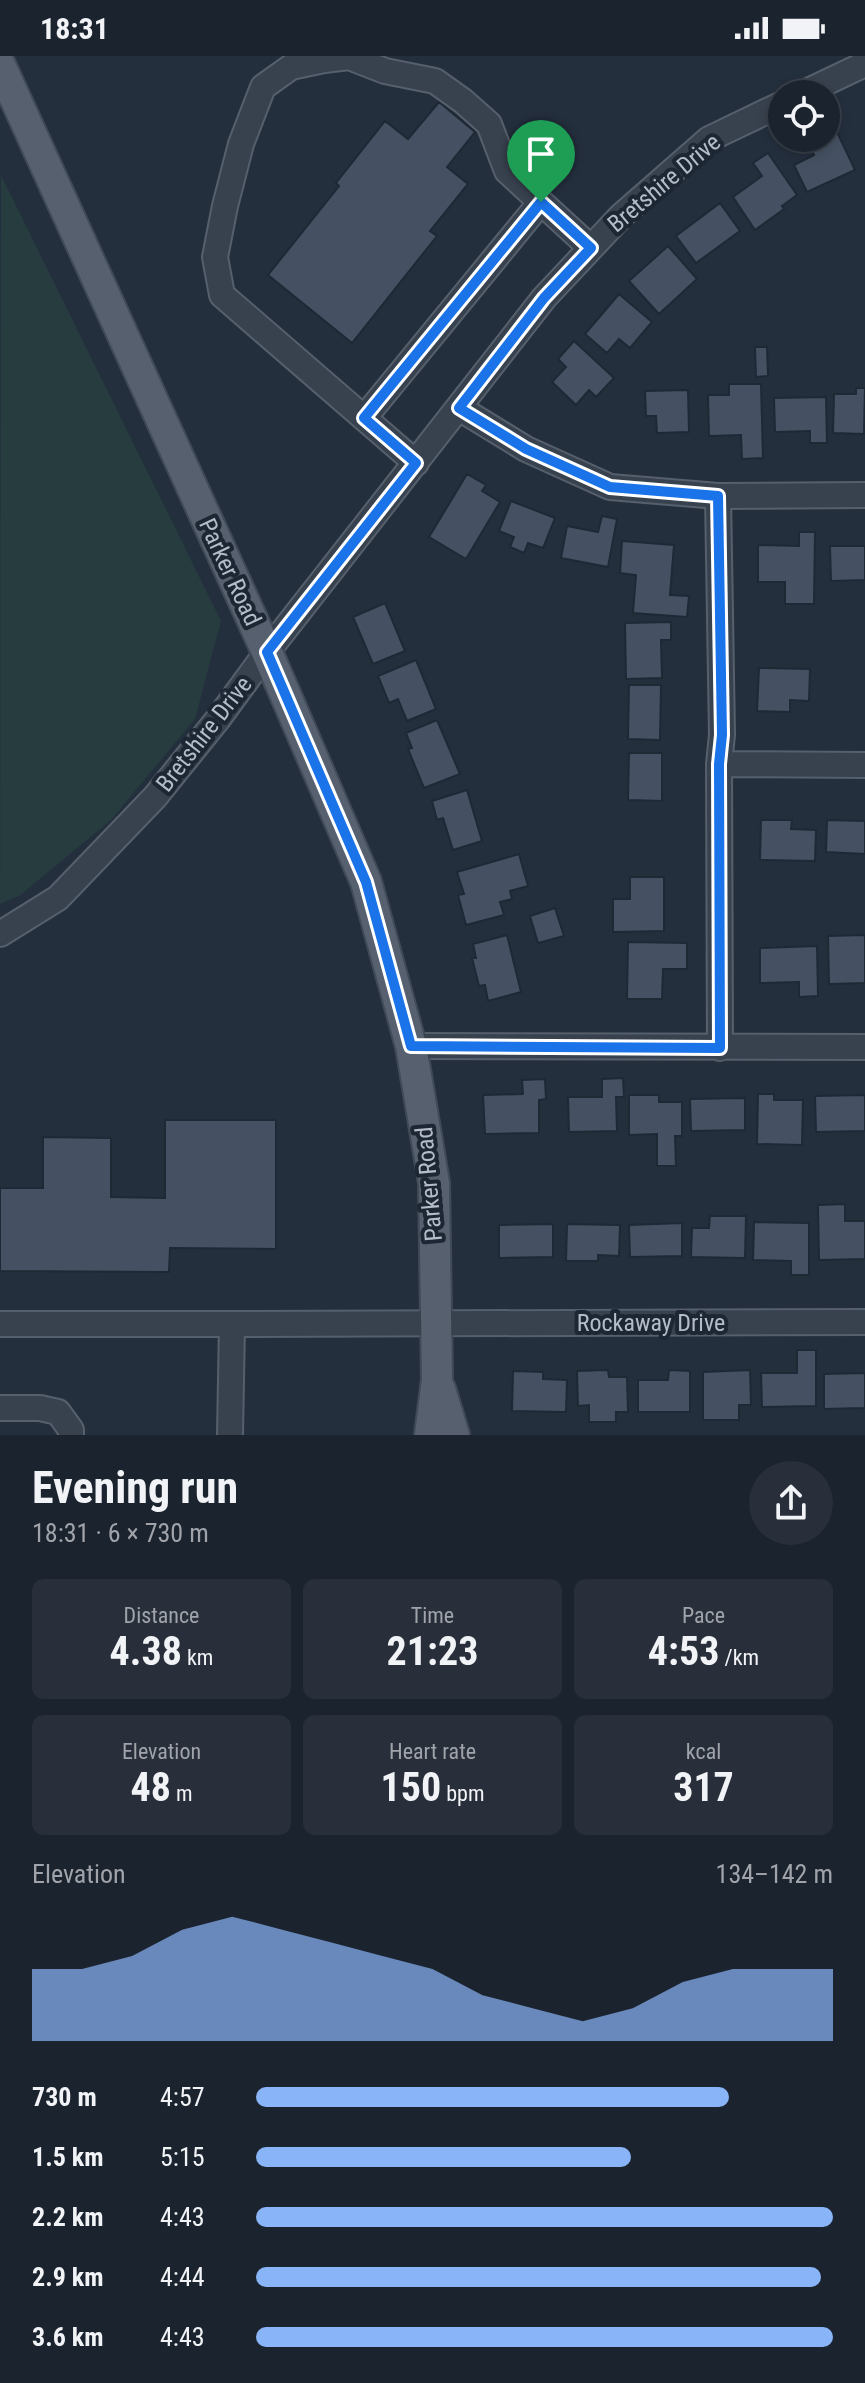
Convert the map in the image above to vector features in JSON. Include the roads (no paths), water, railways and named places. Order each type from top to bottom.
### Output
[{"type":"main road","name":"Parker Road","points":[[0,65],[267,652],[366,882],[411,1046],[434,1183],[437,1380],[430,1435]]},
{"type":"main road","name":"Parker Road","points":[[437,1380],[454,1435]]},
{"type":"street","points":[[416,463],[222,295],[215,257],[225,206],[241,144],[263,87],[291,67],[349,57],[385,71],[435,81],[489,124],[507,171],[591,248]]},
{"type":"street","points":[[838,80],[863,70]]},
{"type":"street","name":"Bretshire Drive","points":[[0,934],[58,898],[155,797],[544,298],[621,216],[709,139],[768,111]]},
{"type":"street","points":[[364,418],[541,202]]},
{"type":"street","points":[[459,408],[526,449],[610,487],[718,496],[865,495]]},
{"type":"street","points":[[718,496],[722,735],[719,764],[720,1048]]},
{"type":"street","points":[[719,764],[865,765]]},
{"type":"street","points":[[411,1046],[865,1047]]},
{"type":"street","name":"Rockaway Drive","points":[[0,1324],[865,1322]]},
{"type":"street","points":[[230,1435],[232,1324]]},
{"type":"street","points":[[0,1408],[40,1408],[58,1412],[71,1430],[71,1435]]}]
